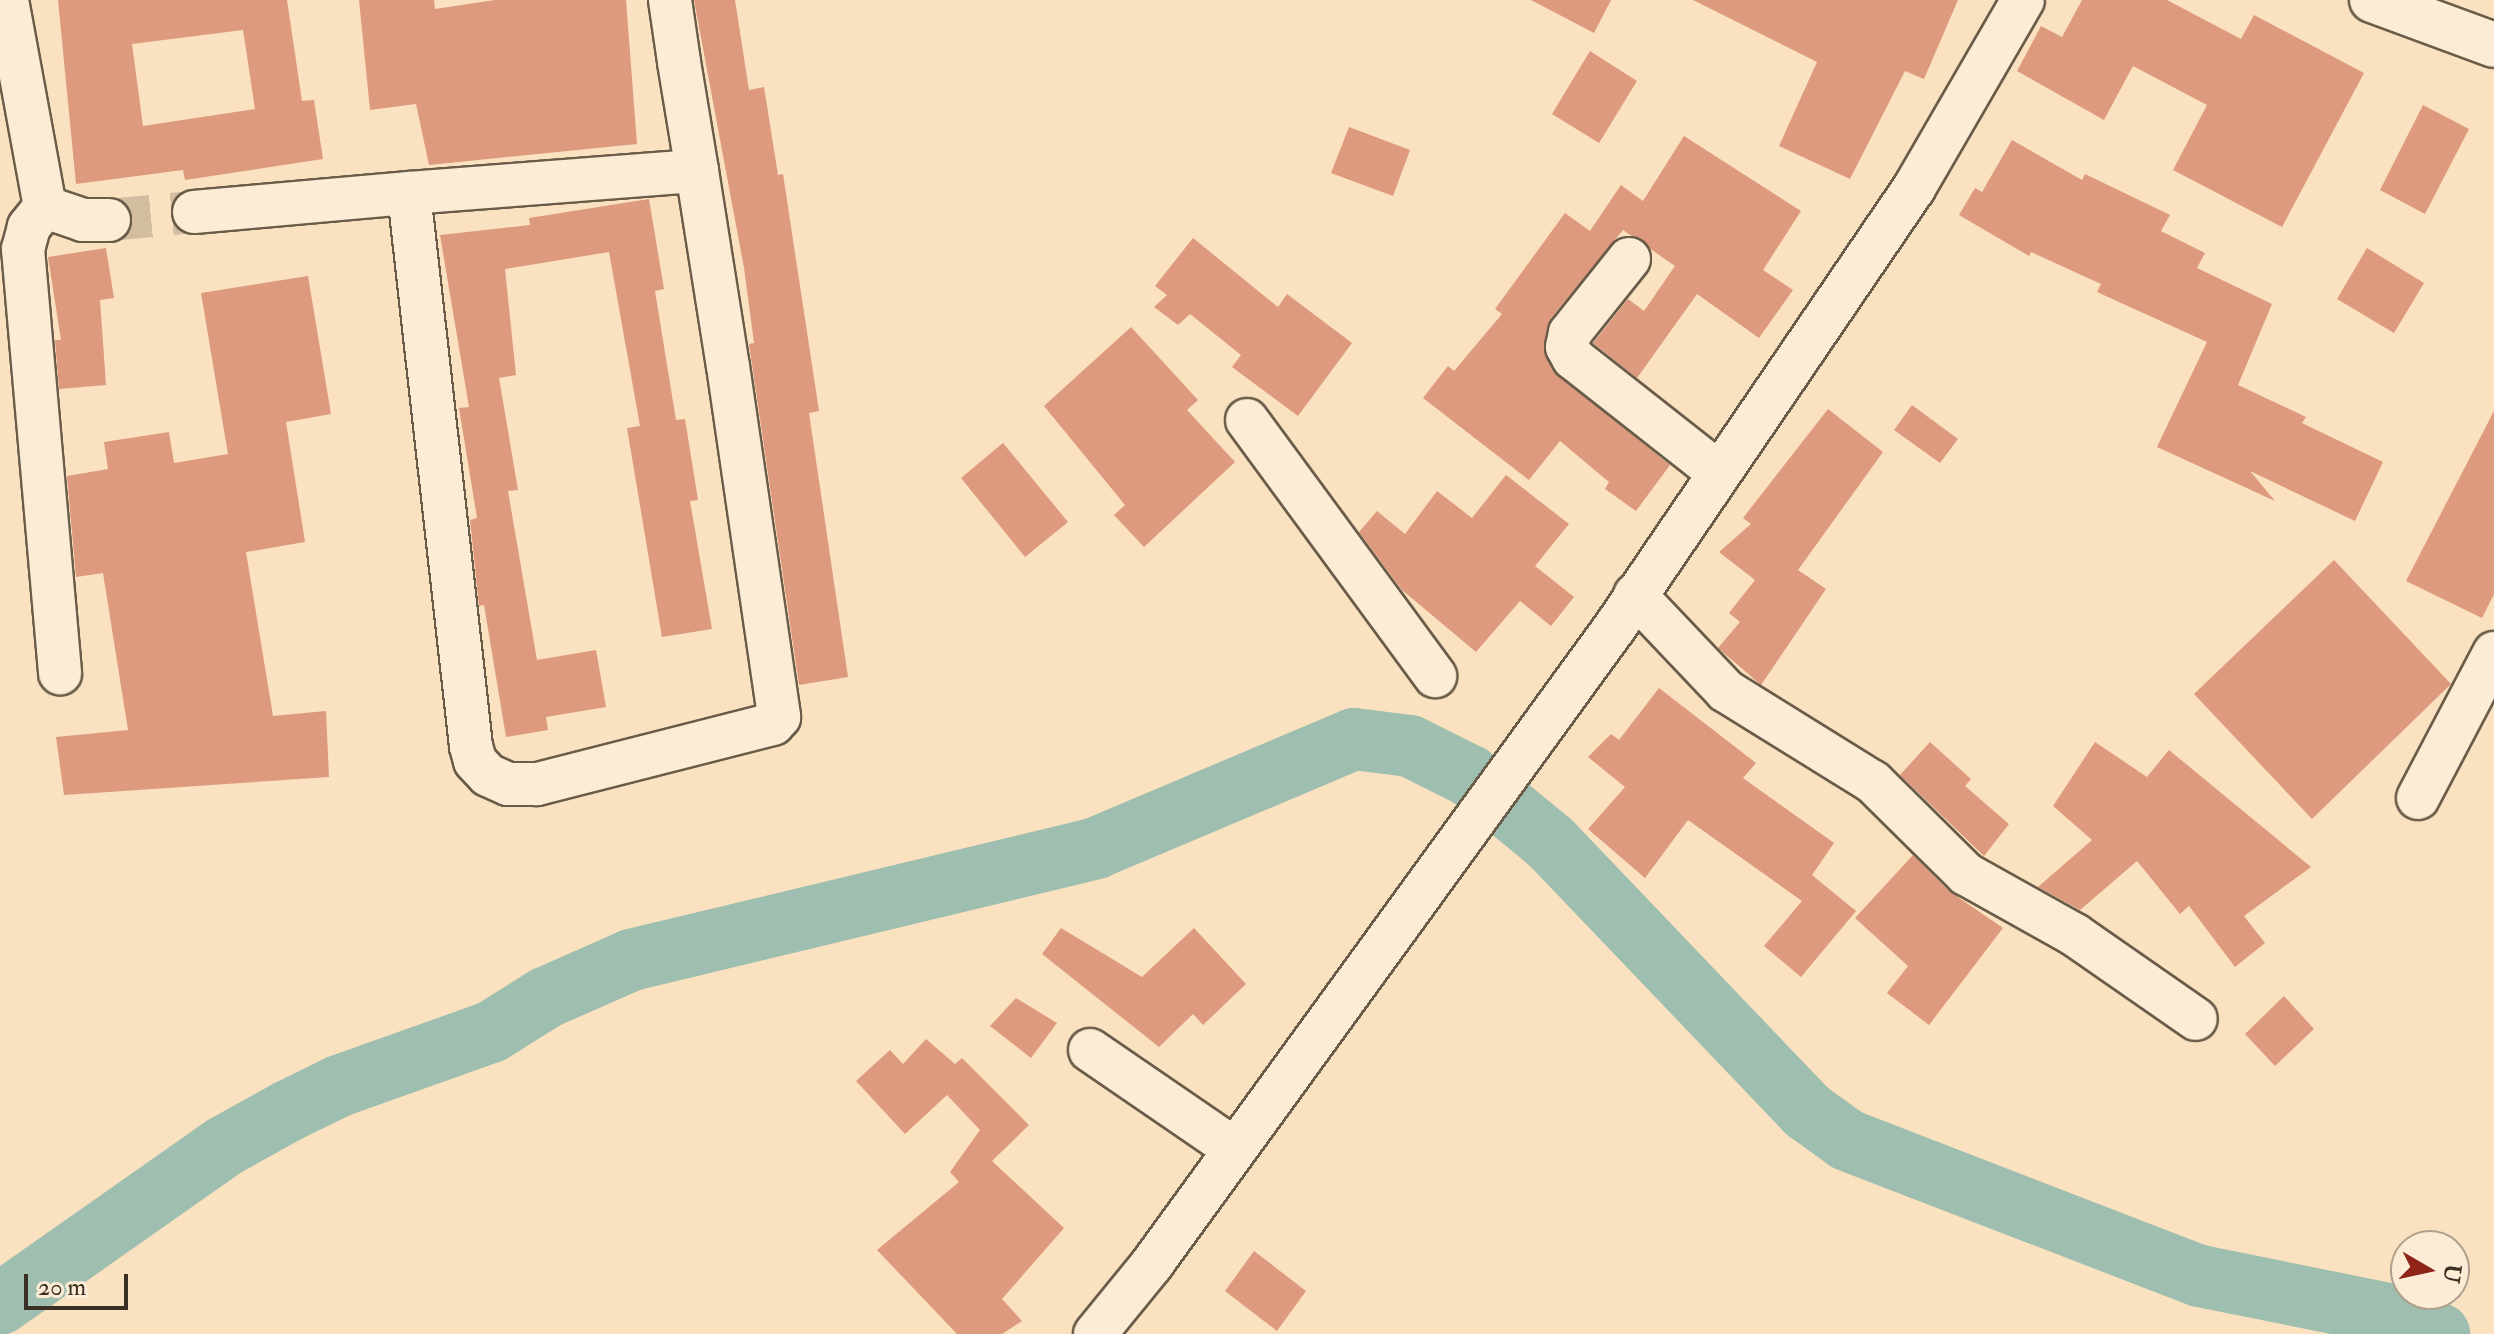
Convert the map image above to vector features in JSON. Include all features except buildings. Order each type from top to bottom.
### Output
[{"type":"street","points":[[7,0],[45,207],[29,227],[23,249],[60,673]]},
{"type":"street","points":[[409,193],[475,761],[488,775],[508,784],[537,784],[773,724],[779,717],[670,0]]},
{"type":"street","points":[[1095,1334],[1152,1264],[1635,595],[1914,188],[2023,0]]},
{"type":"street","points":[[2372,0],[2494,45]]},
{"type":"street","points":[[194,212],[697,171]]},
{"type":"street","points":[[45,207],[83,220],[109,220]]},
{"type":"street","points":[[1629,259],[1570,333],[1567,347],[1573,358],[1719,473]]},
{"type":"street","points":[[1247,420],[1435,676]]},
{"type":"street","points":[[1635,595],[1726,691],[1873,782],[1966,874],[2075,935],[2196,1019]]},
{"type":"street","points":[[2418,798],[2494,653]]},
{"type":"street","points":[[1090,1050],[1233,1148]]},
{"type":"waterway","points":[[0,1304],[225,1146],[288,1111],[339,1086],[491,1032],[545,998],[631,960],[1096,848],[1354,739],[1410,746],[1470,776],[1551,843],[1807,1111],[1847,1140],[2200,1276],[2408,1318],[2439,1334]]},
{"type":"tunnel","points":[[109,220],[194,212]]}]
